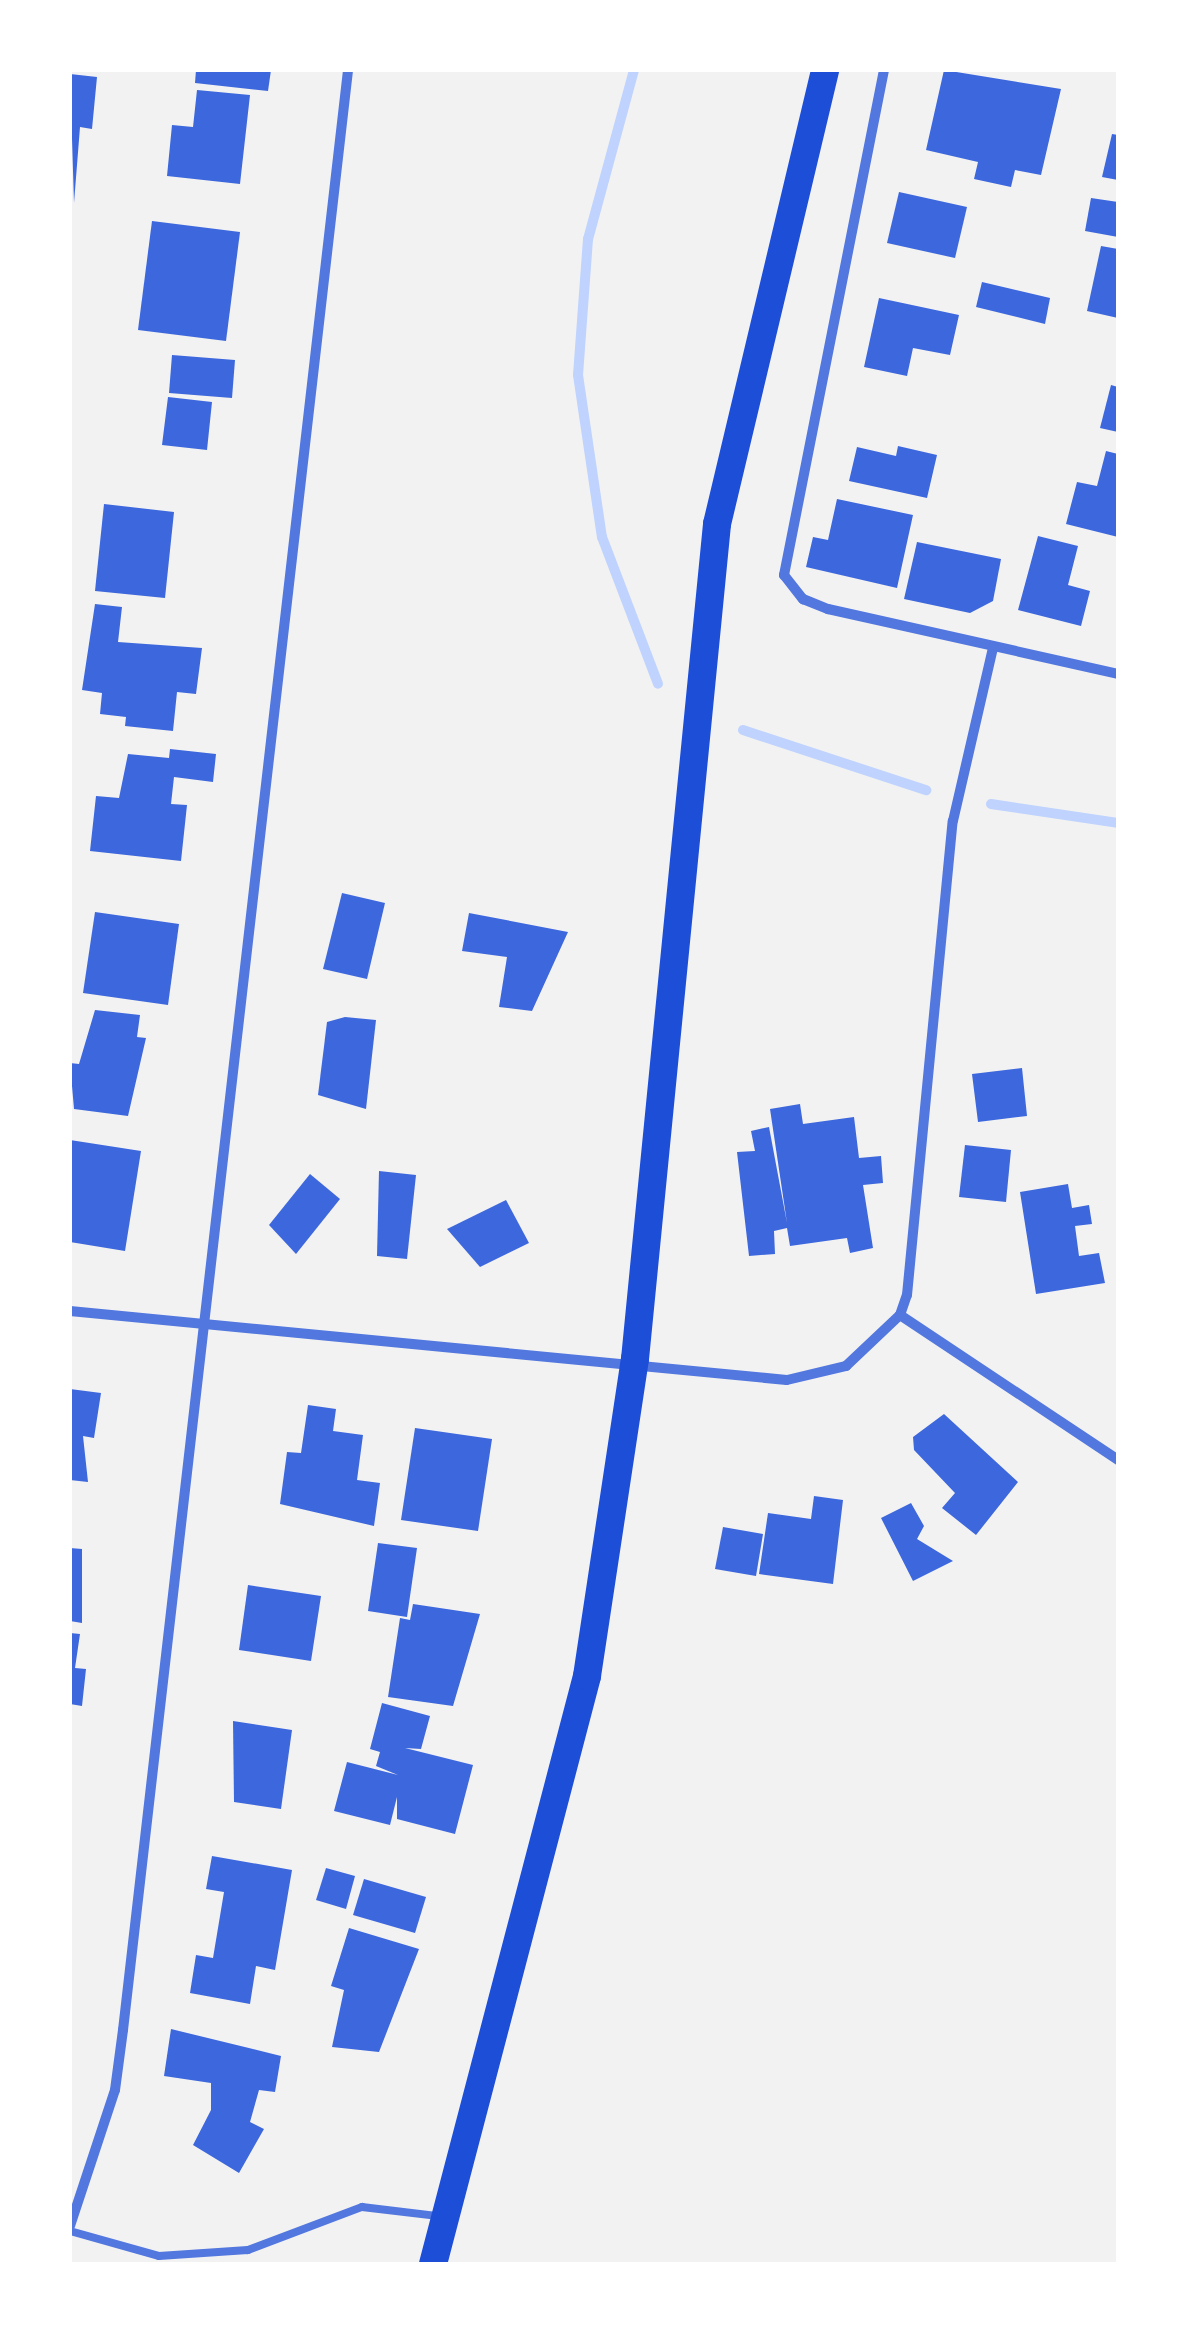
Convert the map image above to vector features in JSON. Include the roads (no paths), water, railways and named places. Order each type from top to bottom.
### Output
[{"type":"highway","points":[[433,2264],[448,2219],[587,1676],[634,1359],[717,524],[824,70]]},
{"type":"street","points":[[70,2228],[76,2197],[119,2064],[348,70]]},
{"type":"street","points":[[884,70],[784,551],[792,589],[828,609],[1118,674]]},
{"type":"street","points":[[70,1311],[634,1359],[806,1380],[846,1366],[900,1316],[953,821],[993,648]]},
{"type":"street","points":[[900,1316],[1118,1460]]},
{"type":"lane","points":[[70,2228],[158,2256],[248,2250],[362,2206],[448,2219]]},
{"type":"waterway","points":[[634,70],[588,239],[578,375],[602,537],[658,684]]},
{"type":"waterway","points":[[743,730],[926,790]]},
{"type":"waterway","points":[[991,804],[1118,823]]}]
